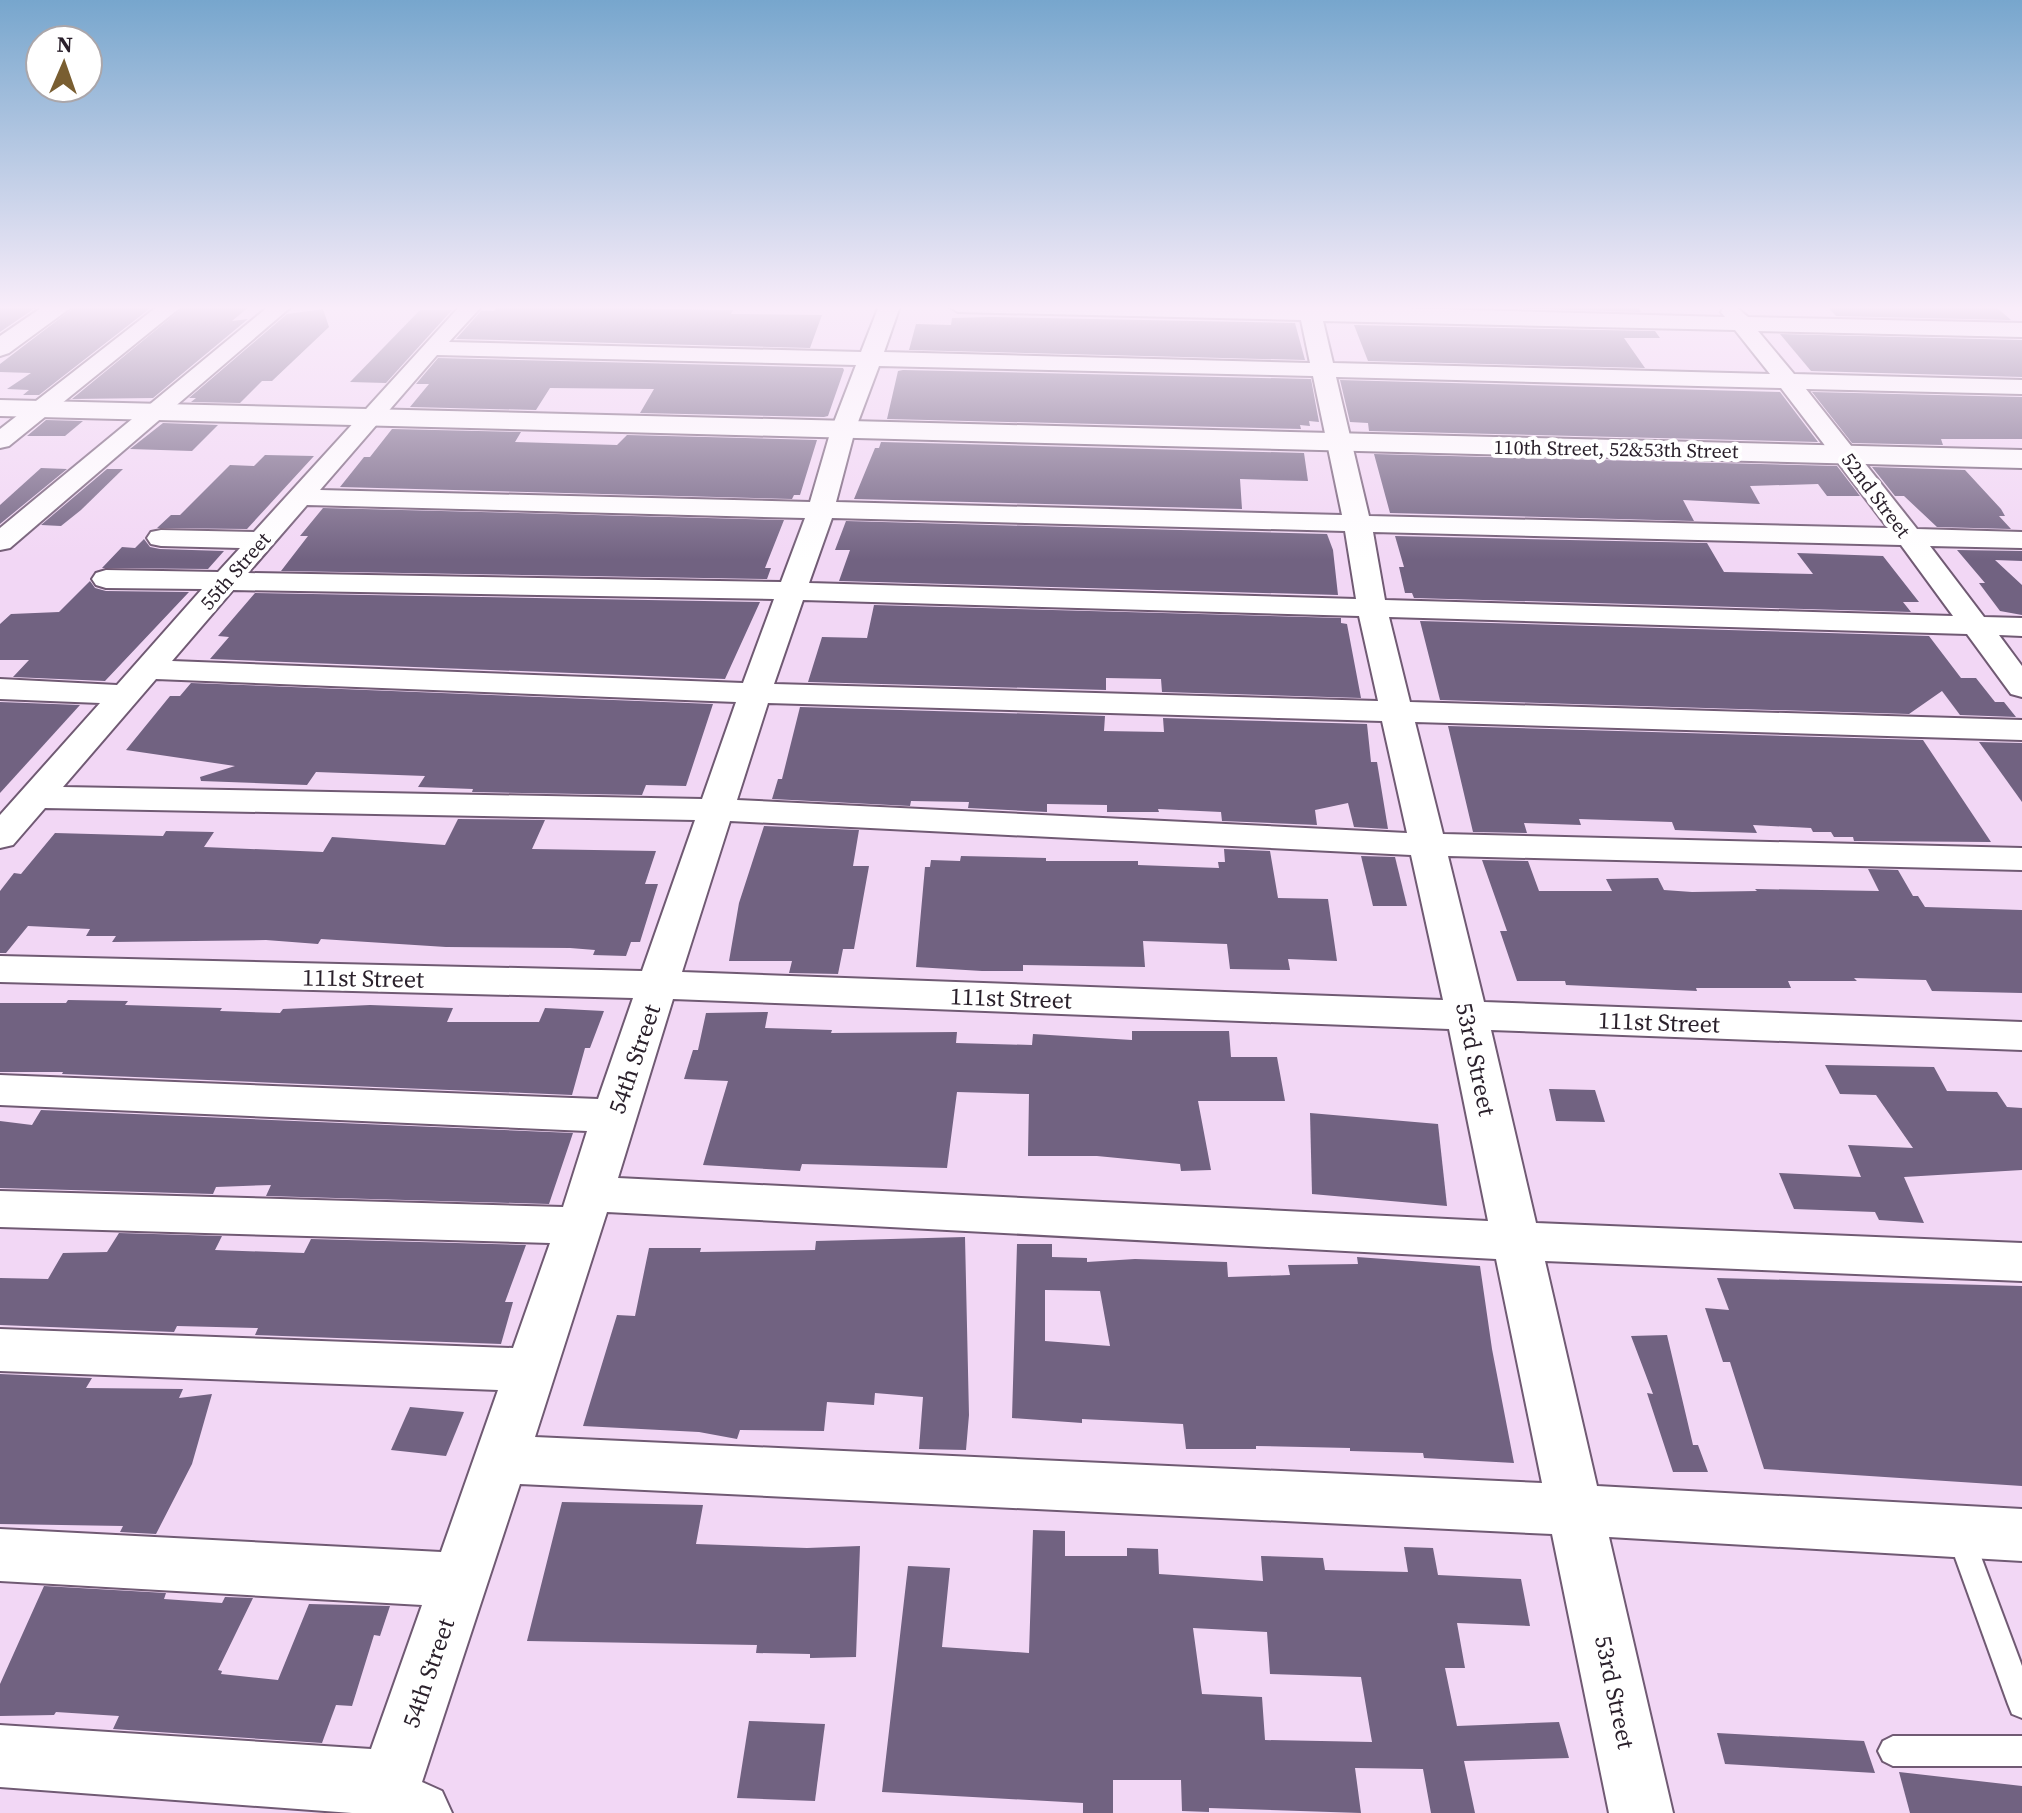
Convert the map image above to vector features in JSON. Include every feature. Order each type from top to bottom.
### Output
[{"type":"main road","name":"110th Street, 52&53th Street","points":[[0,408],[2022,459]]},
{"type":"street","points":[[0,441],[65,391]]},
{"type":"street","points":[[0,542],[181,391]]},
{"type":"street","name":"55th Street","points":[[0,837],[21,803],[124,695],[394,391]]},
{"type":"street","name":"54th Street","points":[[395,1805],[459,1580],[586,1210],[614,1116],[755,693],[821,510],[843,430],[858,391]]},
{"type":"street","name":"53rd Street","points":[[1327,391],[1358,525],[1372,608],[1467,1015],[1641,1813]]},
{"type":"street","name":"52nd Street","points":[[1792,391],[1845,453],[2022,687]]},
{"type":"street","points":[[300,497],[2022,540]]},
{"type":"street","points":[[161,538],[262,540]]},
{"type":"street","points":[[106,579],[791,591],[2022,627]]},
{"type":"street","points":[[147,669],[1399,714],[2022,730]]},
{"type":"street","points":[[0,689],[124,695]]},
{"type":"street","points":[[21,803],[718,810],[1426,845],[2022,859]]},
{"type":"street","name":"111st Street","points":[[0,969],[660,985],[2022,1036]]},
{"type":"street","points":[[0,1090],[614,1116]]},
{"type":"street","points":[[0,1209],[586,1210],[1516,1241],[2022,1262]]},
{"type":"street","points":[[0,1350],[532,1370]]},
{"type":"street","points":[[501,1459],[1575,1510],[2022,1535]]},
{"type":"street","points":[[0,1555],[459,1580]]},
{"type":"street","points":[[0,1756],[395,1805]]},
{"type":"lane","points":[[1959,1532],[2022,1704]]},
{"type":"lane","points":[[1893,1751],[2022,1751]]},
{"type":"building","points":[[28,391],[45,391],[39,395],[23,395]]},
{"type":"building","points":[[82,391],[162,391],[153,398],[72,399]]},
{"type":"building","points":[[198,391],[252,391],[240,403],[191,402],[196,398],[189,398]]},
{"type":"building","points":[[424,391],[548,391],[536,410],[410,407]]},
{"type":"building","points":[[653,391],[837,391],[828,416],[824,417],[640,413]]},
{"type":"building","points":[[894,391],[1313,391],[1319,422],[1309,421],[1310,426],[1300,425],[1301,429],[887,419]]},
{"type":"building","points":[[1343,391],[1780,392],[1818,442],[1369,431],[1368,423],[1350,422]]},
{"type":"building","points":[[1812,392],[2022,397],[2022,439],[1941,439],[1943,445],[1852,443]]},
{"type":"building","points":[[46,420],[83,421],[65,436],[27,436]]},
{"type":"building","points":[[163,423],[218,425],[192,451],[130,449]]},
{"type":"building","points":[[392,429],[521,432],[515,442],[617,445],[627,435],[817,440],[800,495],[794,495],[792,499],[340,487]]},
{"type":"building","points":[[881,442],[1304,453],[1308,481],[1240,479],[1242,509],[854,499],[875,448],[879,448]]},
{"type":"building","points":[[1374,454],[1837,466],[1860,496],[1827,496],[1818,484],[1750,486],[1760,504],[1683,500],[1694,521],[1390,513]]},
{"type":"building","points":[[265,455],[314,456],[247,529],[157,528],[171,515],[180,515],[230,465],[254,466]]},
{"type":"building","points":[[1872,467],[1965,470],[2001,509],[2005,516],[1999,516],[2011,529],[1937,527],[1904,496],[1895,496]]},
{"type":"building","points":[[41,468],[67,469],[0,524],[0,505]]},
{"type":"building","points":[[107,469],[123,469],[61,526],[41,525]]},
{"type":"building","points":[[323,508],[784,520],[765,568],[771,568],[767,579],[281,571],[308,536],[300,536]]},
{"type":"building","points":[[846,521],[1327,534],[1333,550],[1338,595],[839,581],[850,550],[835,550]]},
{"type":"building","points":[[1395,536],[1707,543],[1724,572],[1813,574],[1797,553],[1883,556],[1919,602],[1903,602],[1911,612],[1414,598],[1412,593],[1405,593],[1399,567],[1404,567]]},
{"type":"building","points":[[144,539],[150,547],[160,549],[224,551],[208,569],[102,568],[122,547],[135,548]]},
{"type":"building","points":[[1957,550],[2022,551],[2022,561],[1995,560],[2022,585],[2022,615],[2000,611],[1979,583],[1985,583]]},
{"type":"building","points":[[90,581],[95,588],[106,591],[189,592],[105,681],[13,677],[29,660],[0,660],[0,624],[11,614],[59,612]]},
{"type":"building","points":[[255,593],[760,602],[725,679],[210,659],[229,637],[218,636]]},
{"type":"building","points":[[874,605],[1341,618],[1341,623],[1347,624],[1361,698],[1162,692],[1161,679],[1106,678],[1106,690],[808,682],[822,637],[867,638]]},
{"type":"building","points":[[1420,621],[1929,636],[1961,678],[1976,678],[1995,702],[2004,702],[2016,717],[1960,715],[1942,691],[1909,714],[1440,700]]},
{"type":"building","points":[[191,683],[713,704],[686,786],[646,785],[642,795],[472,792],[473,789],[418,787],[425,776],[316,772],[307,785],[201,781],[200,777],[235,766],[126,750],[170,696],[180,696]]},
{"type":"building","points":[[0,702],[80,705],[0,793]]},
{"type":"building","points":[[800,707],[1105,716],[1104,731],[1164,732],[1163,718],[1367,724],[1371,762],[1377,762],[1388,829],[1354,827],[1348,803],[1315,810],[1317,825],[1222,821],[1221,812],[1158,809],[1159,812],[1107,812],[1107,805],[1047,804],[1047,812],[968,808],[969,802],[911,801],[910,806],[772,799],[778,779],[782,779]]},
{"type":"building","points":[[1448,726],[1923,740],[1991,842],[1854,841],[1853,837],[1834,837],[1831,832],[1813,832],[1811,828],[1753,825],[1757,833],[1675,830],[1672,822],[1579,819],[1581,825],[1524,823],[1527,833],[1473,832]]},
{"type":"building","points":[[1979,742],[2022,743],[2022,802]]},
{"type":"building","points":[[458,819],[545,820],[532,849],[656,851],[645,884],[658,884],[640,942],[631,942],[626,956],[593,955],[595,950],[570,948],[446,947],[321,939],[318,944],[266,940],[112,942],[116,936],[86,936],[90,929],[28,926],[6,953],[0,953],[0,891],[14,873],[21,874],[55,833],[163,836],[166,831],[214,832],[204,847],[323,852],[332,837],[445,845]]},
{"type":"building","points":[[764,826],[859,830],[853,866],[869,866],[854,949],[843,949],[838,974],[789,973],[792,961],[729,961],[739,903]]},
{"type":"building","points":[[1224,849],[1270,851],[1278,898],[1328,899],[1337,961],[1288,959],[1290,970],[1230,969],[1227,944],[1143,941],[1145,967],[1023,965],[1023,971],[982,971],[916,967],[925,867],[930,867],[931,860],[960,861],[961,856],[1046,858],[1046,861],[1138,861],[1138,865],[1219,868],[1218,862],[1225,862]]},
{"type":"building","points":[[1361,856],[1395,857],[1407,906],[1373,906]]},
{"type":"building","points":[[1482,860],[1528,861],[1539,891],[1612,891],[1606,879],[1658,878],[1664,890],[1692,892],[1757,891],[1755,889],[1879,891],[1868,869],[1898,870],[1913,896],[1918,896],[1925,907],[2022,910],[2022,993],[1932,991],[1926,980],[1854,978],[1857,981],[1788,981],[1791,988],[1696,988],[1697,991],[1566,985],[1565,981],[1517,981],[1500,931],[1507,931]]},
{"type":"building","points":[[68,1000],[128,1001],[125,1005],[280,1013],[283,1009],[370,1005],[453,1008],[447,1022],[539,1022],[545,1008],[604,1011],[590,1048],[585,1048],[572,1095],[63,1072],[0,1072],[0,1003],[66,1003]]},
{"type":"building","points":[[768,1012],[765,1028],[832,1030],[831,1033],[957,1032],[956,1043],[1032,1045],[1033,1034],[1132,1040],[1132,1031],[1229,1031],[1231,1057],[1277,1057],[1285,1101],[1198,1101],[1211,1170],[1181,1171],[1180,1164],[1097,1156],[1028,1156],[1029,1094],[957,1092],[947,1168],[802,1164],[800,1171],[703,1165],[728,1081],[684,1079],[693,1050],[698,1050],[706,1013]]},
{"type":"building","points":[[1825,1065],[1934,1067],[1947,1091],[1997,1092],[2007,1107],[2022,1108],[2022,1170],[1904,1177],[1924,1223],[1879,1220],[1875,1212],[1794,1209],[1779,1173],[1861,1177],[1848,1145],[1913,1148],[1876,1095],[1840,1094]]},
{"type":"building","points":[[1549,1089],[1595,1090],[1605,1122],[1556,1121]]},
{"type":"building","points":[[41,1110],[573,1133],[549,1204],[266,1196],[271,1185],[216,1187],[213,1194],[0,1188],[0,1121],[32,1125]]},
{"type":"building","points":[[1310,1113],[1438,1124],[1447,1206],[1312,1194]]},
{"type":"building","points":[[119,1233],[222,1236],[215,1250],[304,1253],[311,1239],[526,1245],[505,1302],[513,1302],[501,1344],[255,1335],[258,1328],[177,1326],[174,1332],[0,1325],[0,1278],[48,1279],[63,1253],[107,1252]]},
{"type":"building","points":[[965,1237],[969,1415],[966,1450],[919,1449],[923,1397],[875,1393],[874,1405],[827,1402],[824,1431],[740,1430],[737,1439],[699,1432],[583,1426],[617,1315],[635,1316],[649,1248],[701,1248],[700,1252],[815,1250],[816,1241]]},
{"type":"building","points":[[1017,1244],[1052,1244],[1052,1257],[1087,1258],[1087,1262],[1135,1259],[1227,1262],[1228,1277],[1290,1275],[1288,1265],[1358,1264],[1357,1257],[1480,1266],[1514,1463],[1424,1458],[1423,1453],[1350,1451],[1350,1448],[1256,1446],[1256,1449],[1186,1449],[1183,1424],[1082,1419],[1082,1423],[1012,1418]],"holes":[[[1045,1290],[1100,1291],[1110,1346],[1045,1341]]]},
{"type":"building","points":[[1717,1278],[2022,1286],[2022,1486],[1764,1469],[1730,1362],[1723,1362],[1705,1308],[1729,1310]]},
{"type":"building","points":[[1667,1335],[1693,1445],[1698,1445],[1708,1472],[1673,1472],[1647,1393],[1653,1394],[1631,1336]]},
{"type":"building","points":[[0,1374],[92,1378],[86,1388],[183,1389],[179,1398],[212,1394],[192,1464],[156,1534],[120,1532],[123,1526],[0,1524]]},
{"type":"building","points":[[410,1407],[464,1412],[446,1456],[391,1450]]},
{"type":"building","points":[[562,1502],[703,1505],[696,1544],[807,1548],[860,1546],[856,1657],[810,1658],[810,1654],[756,1653],[757,1645],[527,1641]]},
{"type":"building","points":[[1033,1530],[1065,1531],[1065,1556],[1127,1556],[1127,1548],[1158,1549],[1159,1574],[1263,1581],[1261,1556],[1323,1558],[1325,1570],[1408,1572],[1404,1547],[1433,1548],[1438,1575],[1521,1579],[1530,1626],[1457,1623],[1465,1668],[1445,1668],[1457,1726],[1559,1722],[1569,1758],[1464,1761],[1475,1813],[1431,1813],[1423,1769],[1355,1768],[1361,1813],[1209,1808],[1209,1812],[1182,1811],[1181,1780],[1113,1780],[1113,1813],[1083,1813],[1083,1803],[882,1792],[908,1566],[950,1568],[942,1647],[1029,1653]],"holes":[[[1193,1628],[1267,1632],[1270,1674],[1361,1677],[1372,1742],[1265,1740],[1262,1697],[1202,1694]]]},
{"type":"building","points":[[44,1586],[166,1593],[164,1599],[222,1603],[225,1597],[253,1598],[218,1670],[222,1671],[221,1674],[278,1680],[309,1604],[390,1606],[380,1636],[374,1635],[352,1706],[336,1705],[322,1743],[113,1729],[119,1716],[56,1712],[54,1715],[0,1716],[0,1684]]},
{"type":"building","points":[[749,1721],[825,1724],[815,1801],[737,1798]]},
{"type":"building","points":[[1717,1733],[1864,1741],[1875,1773],[1725,1764]]},
{"type":"building","points":[[1899,1772],[2022,1786],[2022,1813],[1910,1813]]}]
